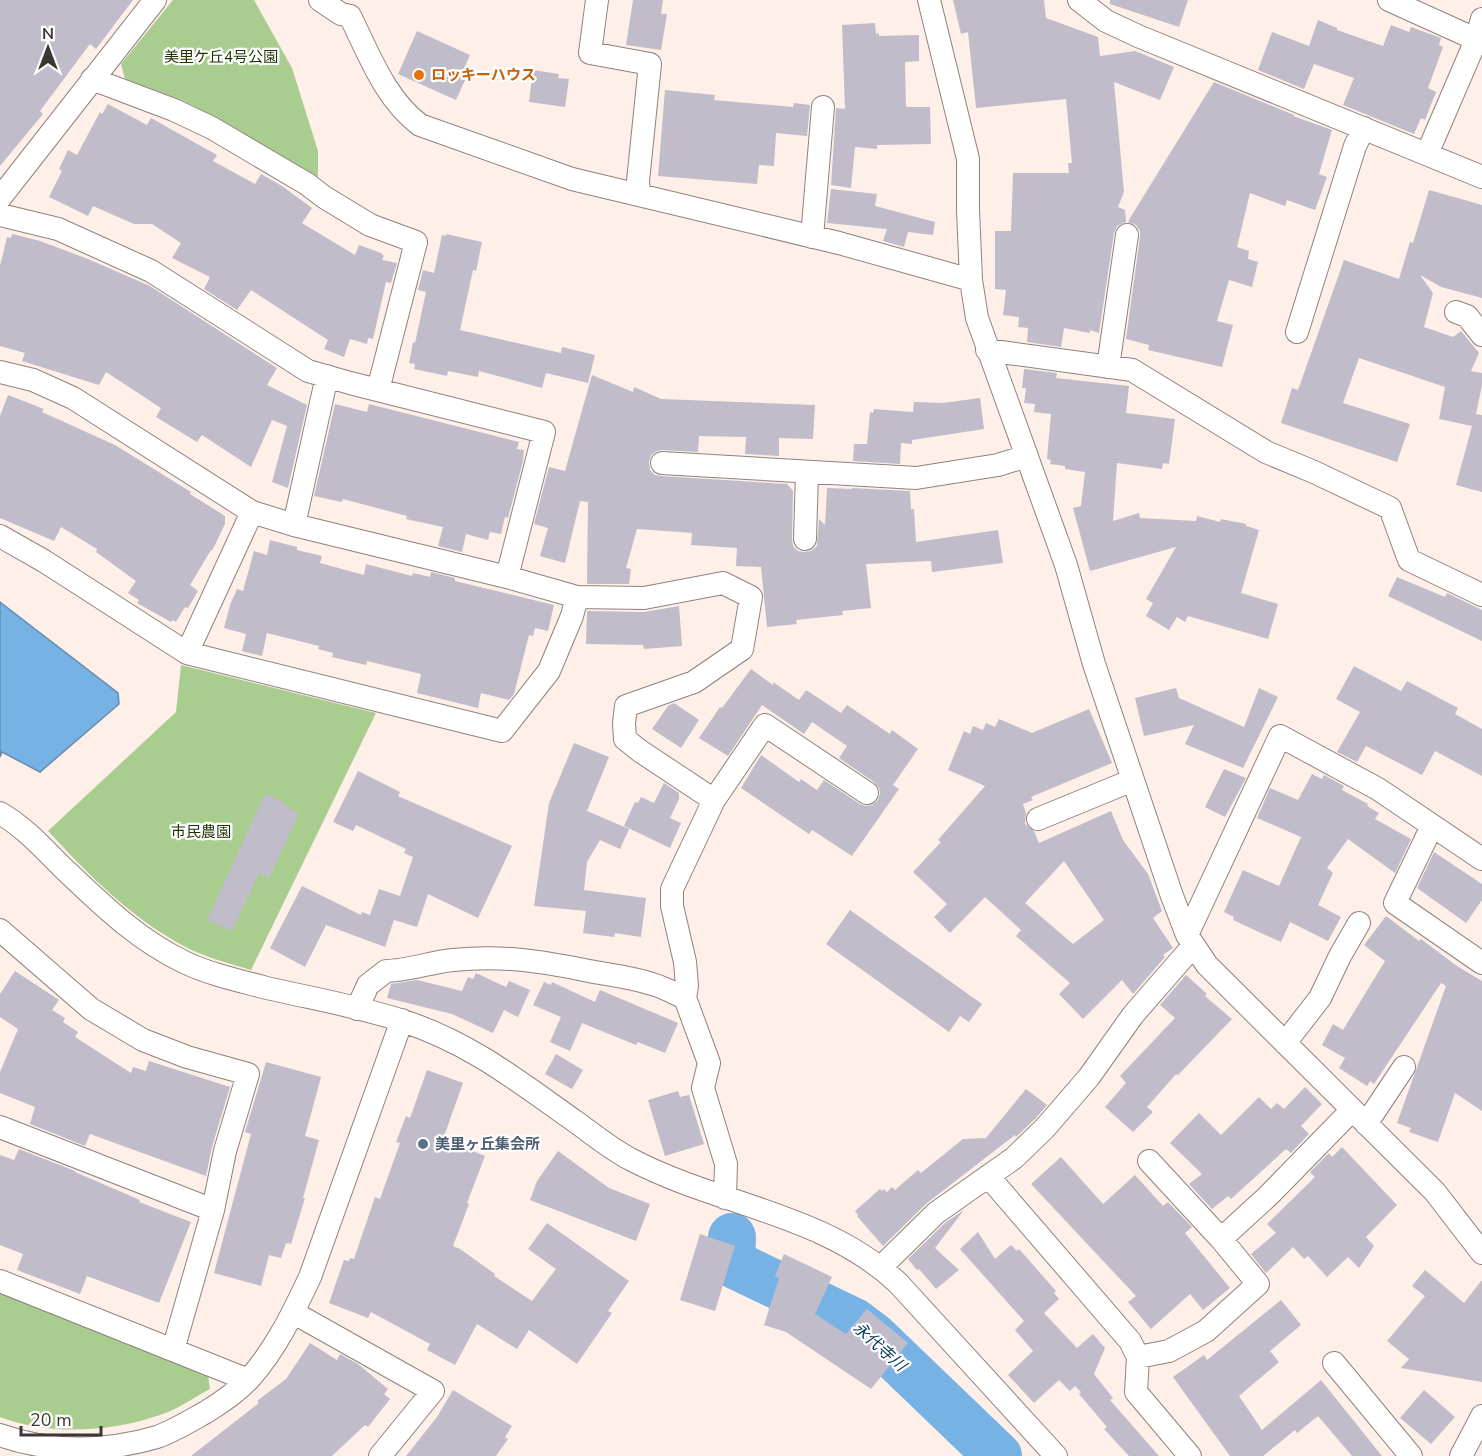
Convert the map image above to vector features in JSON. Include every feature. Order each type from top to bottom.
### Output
[{"type":"street","points":[[0,198],[155,0]]},
{"type":"street","points":[[320,0],[341,14],[350,16],[392,98],[420,125],[572,179],[839,243],[971,280]]},
{"type":"street","points":[[597,0],[590,53],[650,64],[638,181],[639,195]]},
{"type":"street","points":[[929,0],[968,159],[971,280],[977,318],[1066,565],[1094,664],[1172,896],[1190,940],[1207,965],[1435,1192],[1482,1252]]},
{"type":"street","points":[[1079,0],[1106,21],[1138,36],[1482,177]]},
{"type":"street","points":[[1389,0],[1480,34],[1427,154]]},
{"type":"street","points":[[92,79],[174,110],[212,128],[307,184],[370,225],[416,242],[378,390]]},
{"type":"street","points":[[812,237],[823,107]]},
{"type":"street","points":[[1297,332],[1355,146],[1364,128]]},
{"type":"street","points":[[0,215],[58,229],[151,271],[308,371],[544,432],[507,577]]},
{"type":"street","points":[[1108,367],[1127,235]]},
{"type":"street","points":[[1456,312],[1467,316],[1482,335]]},
{"type":"street","points":[[987,350],[1132,370],[1266,452],[1390,508],[1410,560],[1482,595]]},
{"type":"street","points":[[0,372],[33,380],[73,398],[252,512],[294,525],[507,577],[577,597],[644,598],[723,583],[751,597],[742,649],[694,682],[626,706],[625,739],[714,800]]},
{"type":"street","points":[[294,525],[327,376]]},
{"type":"street","points":[[662,464],[916,478],[998,465],[1028,456]]},
{"type":"street","points":[[805,539],[807,473]]},
{"type":"street","points":[[187,653],[252,512]]},
{"type":"street","points":[[0,536],[44,561],[187,653],[502,731],[549,671],[572,616],[577,597]]},
{"type":"street","points":[[725,1198],[726,1164],[703,1088],[709,1063],[685,998],[687,986],[685,962],[672,906],[672,889],[714,800],[765,725],[867,793]]},
{"type":"street","points":[[881,1267],[936,1213],[1014,1158],[1045,1128],[1089,1077],[1190,940],[1280,736],[1378,789],[1482,860]]},
{"type":"street","points":[[1038,819],[1133,780]]},
{"type":"street","points":[[0,813],[25,830],[129,928],[165,952],[214,974],[402,1020],[443,1035],[495,1064],[632,1160],[702,1191],[827,1236],[848,1246],[881,1267],[898,1283],[1056,1456]]},
{"type":"street","points":[[1432,826],[1395,903],[1482,963]]},
{"type":"street","points":[[1285,1043],[1320,998],[1359,923]]},
{"type":"street","points":[[0,930],[91,1009],[142,1040],[187,1057],[248,1074],[225,1150],[213,1210],[173,1350]]},
{"type":"street","points":[[357,1009],[369,985],[386,970],[399,970],[415,965],[453,960],[503,957],[626,977],[653,984],[685,998]]},
{"type":"street","points":[[0,1435],[51,1448],[80,1449],[131,1443],[158,1437],[183,1425],[219,1404],[248,1380],[271,1352],[294,1313],[310,1277],[402,1020]]},
{"type":"street","points":[[1221,1239],[1359,1117],[1404,1067]]},
{"type":"street","points":[[0,1127],[213,1210]]},
{"type":"street","points":[[1138,1357],[1169,1351],[1206,1331],[1258,1284],[1221,1239],[1149,1161]]},
{"type":"street","points":[[988,1176],[1130,1341],[1138,1357],[1136,1392],[1190,1456]]},
{"type":"street","points":[[0,1281],[248,1380]]},
{"type":"street","points":[[294,1313],[433,1391],[380,1456]]},
{"type":"street","points":[[1334,1363],[1411,1456]]},
{"type":"street","points":[[1461,1456],[1482,1416]]},
{"type":"green space","name":"美里ケ丘4号公園","points":[[173,0],[254,0],[292,68],[318,151],[318,177],[220,119],[179,99],[125,79],[121,64]]},
{"type":"green space","name":"市民農園","points":[[181,665],[376,713],[251,970],[192,950],[155,929],[106,890],[48,831],[176,712]]},
{"type":"green space","points":[[0,1293],[208,1375],[210,1389],[166,1413],[141,1421],[101,1428],[80,1430],[39,1427],[0,1417]]},
{"type":"water","points":[[0,602],[118,693],[119,704],[40,772],[2,752],[0,757]]},
{"type":"building","points":[[0,0],[133,0],[96,49],[90,44],[40,111],[43,114],[0,166]]},
{"type":"building","points":[[633,0],[663,0],[661,14],[667,14],[661,50],[626,45]]},
{"type":"building","points":[[953,0],[1044,0],[1046,18],[1098,37],[1100,56],[1135,51],[1174,67],[1160,100],[1114,82],[1124,192],[1118,207],[1125,210],[1126,222],[1117,226],[1114,233],[1099,333],[1064,328],[1061,347],[1027,342],[1028,328],[1018,327],[1019,317],[1003,315],[1006,290],[995,289],[995,231],[1011,231],[1013,173],[1069,173],[1068,163],[1072,163],[1066,99],[976,108],[968,32],[961,34]]},
{"type":"building","points":[[1110,0],[1188,0],[1179,27],[1110,4]]},
{"type":"building","points":[[1318,20],[1337,30],[1383,46],[1391,25],[1409,32],[1411,27],[1441,38],[1439,45],[1443,47],[1428,88],[1436,92],[1425,120],[1421,118],[1414,134],[1343,105],[1354,78],[1314,64],[1304,89],[1258,70],[1272,32],[1309,46]]},
{"type":"building","points":[[875,23],[876,34],[879,33],[879,36],[919,35],[919,61],[905,62],[906,107],[930,107],[931,144],[877,145],[877,149],[855,147],[851,188],[831,185],[836,108],[845,109],[842,25]]},
{"type":"building","points":[[417,31],[470,55],[460,78],[465,80],[456,100],[398,74]]},
{"type":"building","points":[[533,70],[559,74],[558,78],[569,79],[565,107],[529,102]]},
{"type":"building","points":[[1214,82],[1332,130],[1319,174],[1327,177],[1315,210],[1287,200],[1285,206],[1250,193],[1237,247],[1249,251],[1248,259],[1258,262],[1252,287],[1229,280],[1217,321],[1233,325],[1222,367],[1148,350],[1149,345],[1126,339],[1140,237],[1140,231],[1136,225],[1128,222]]},
{"type":"building","points":[[665,90],[715,95],[714,100],[793,107],[794,103],[810,105],[807,136],[776,133],[774,166],[759,165],[757,184],[658,176]]},
{"type":"building","points":[[108,104],[147,125],[151,118],[217,155],[213,161],[255,184],[261,174],[282,186],[312,208],[302,223],[355,255],[359,245],[381,253],[384,256],[382,260],[397,263],[391,283],[386,282],[373,339],[368,338],[367,344],[350,339],[344,357],[324,349],[328,340],[251,290],[237,310],[204,289],[210,277],[172,258],[181,243],[152,224],[134,224],[93,206],[88,216],[49,197],[62,171],[59,169],[68,150],[77,155],[100,112],[102,114]]},
{"type":"building","points":[[831,189],[877,194],[875,206],[935,222],[933,235],[908,232],[904,247],[883,241],[887,229],[827,223]]},
{"type":"building","points":[[1429,190],[1482,205],[1482,298],[1441,287],[1420,275],[1433,293],[1424,327],[1453,337],[1461,331],[1479,353],[1471,371],[1482,373],[1476,414],[1482,415],[1482,492],[1456,485],[1472,426],[1439,419],[1445,387],[1359,358],[1343,403],[1410,424],[1397,462],[1281,423],[1292,388],[1298,390],[1344,260],[1399,279]]},
{"type":"building","points":[[12,234],[40,241],[88,259],[150,286],[277,368],[267,385],[307,405],[288,488],[272,482],[287,426],[272,420],[251,467],[202,435],[197,442],[156,417],[161,408],[106,372],[99,385],[22,361],[25,353],[0,346],[0,266],[7,237],[11,238]]},
{"type":"building","points":[[446,234],[482,242],[476,271],[473,270],[460,330],[561,353],[562,347],[595,355],[588,383],[546,373],[542,388],[479,371],[478,377],[448,371],[447,376],[414,369],[415,364],[409,363],[426,292],[418,290],[423,270],[434,273],[442,235],[446,236]]},
{"type":"building","points":[[1024,369],[1057,373],[1056,378],[1129,386],[1126,413],[1175,419],[1169,464],[1163,463],[1162,469],[1117,463],[1113,521],[1139,513],[1140,518],[1196,521],[1197,516],[1220,522],[1221,519],[1246,524],[1246,526],[1259,530],[1241,593],[1278,604],[1268,639],[1188,616],[1185,622],[1177,617],[1169,630],[1146,616],[1153,603],[1146,599],[1176,547],[1090,571],[1073,508],[1081,506],[1085,472],[1050,464],[1051,460],[1047,459],[1051,414],[1034,412],[1035,404],[1024,403],[1026,388],[1022,388]]},
{"type":"building","points":[[592,375],[633,392],[634,387],[661,399],[815,405],[813,439],[779,438],[779,456],[745,454],[746,437],[699,436],[698,452],[657,451],[651,455],[649,462],[650,470],[655,475],[661,476],[787,484],[793,491],[792,539],[793,546],[798,551],[811,551],[817,546],[819,519],[825,525],[827,488],[910,491],[911,509],[914,509],[916,542],[998,530],[1003,563],[932,572],[931,561],[866,564],[871,608],[842,611],[843,615],[796,620],[797,624],[767,627],[761,567],[736,566],[737,548],[691,545],[692,533],[637,529],[626,568],[631,569],[629,584],[587,584],[588,502],[580,501],[565,563],[540,556],[548,528],[534,524],[549,467],[565,471]]},
{"type":"building","points":[[8,395],[44,409],[42,412],[115,445],[225,516],[225,524],[212,551],[190,585],[198,591],[176,622],[172,620],[171,622],[137,603],[139,600],[128,593],[136,581],[96,552],[97,549],[61,527],[54,541],[0,518],[0,416]]},
{"type":"building","points":[[980,398],[984,429],[912,440],[912,444],[901,443],[900,464],[853,461],[854,444],[867,444],[870,412],[873,413],[874,409],[913,412],[914,402],[943,403]]},
{"type":"building","points":[[335,404],[367,412],[369,404],[519,442],[517,449],[524,450],[523,461],[508,518],[505,517],[501,534],[490,532],[488,540],[466,534],[462,552],[438,546],[443,527],[406,519],[407,516],[343,499],[342,502],[314,496]]},
{"type":"building","points":[[270,540],[322,556],[320,563],[364,575],[366,564],[412,576],[413,573],[430,577],[431,572],[455,578],[455,581],[554,605],[548,631],[535,628],[533,636],[529,635],[514,694],[509,700],[481,693],[478,708],[417,693],[421,674],[367,661],[366,665],[332,657],[333,653],[318,649],[319,646],[267,633],[262,656],[242,651],[246,634],[224,628],[237,589],[243,591],[254,551],[267,555]]},
{"type":"building","points":[[1397,577],[1445,597],[1447,593],[1482,610],[1482,641],[1388,596]]},
{"type":"building","points":[[679,606],[682,646],[644,649],[643,645],[586,644],[587,611],[644,612]]},
{"type":"building","points":[[1354,666],[1401,691],[1407,681],[1458,708],[1455,714],[1482,729],[1482,776],[1435,751],[1422,775],[1366,746],[1357,762],[1337,752],[1360,712],[1336,699]]},
{"type":"building","points":[[751,669],[799,700],[806,690],[841,713],[847,705],[890,734],[892,730],[918,749],[893,785],[899,789],[852,856],[812,830],[809,834],[741,788],[761,755],[799,782],[801,779],[817,790],[824,780],[860,804],[872,805],[878,800],[879,788],[839,758],[847,746],[812,722],[804,734],[762,705],[728,756],[699,738],[720,707],[722,708]]},
{"type":"building","points":[[1176,688],[1179,698],[1244,727],[1259,688],[1278,697],[1243,768],[1185,744],[1194,725],[1144,736],[1135,698]]},
{"type":"building","points":[[674,703],[699,720],[681,748],[652,729],[668,706]]},
{"type":"building","points":[[1089,709],[1112,763],[1031,797],[1033,800],[1023,804],[1026,813],[1025,824],[1034,831],[1039,843],[1111,811],[1123,840],[1148,874],[1162,911],[1153,918],[1173,948],[1163,955],[1165,957],[1133,994],[1122,980],[1083,1019],[1059,994],[1070,983],[1016,936],[1021,930],[985,897],[950,933],[934,917],[947,904],[913,872],[941,842],[938,840],[985,786],[948,770],[964,731],[970,734],[973,726],[983,730],[986,723],[995,727],[999,719],[1032,733]],"holes":[[[1064,861],[1104,920],[1073,944],[1025,903]]]},
{"type":"building","points":[[574,743],[609,757],[587,811],[629,829],[620,849],[600,840],[587,862],[584,890],[646,898],[641,937],[615,933],[614,937],[583,933],[586,911],[534,906],[549,803]]},
{"type":"building","points":[[1224,769],[1246,778],[1225,817],[1205,807]]},
{"type":"building","points":[[358,771],[400,792],[398,796],[512,846],[478,918],[428,894],[417,927],[394,920],[385,947],[326,925],[305,967],[270,948],[302,886],[361,915],[362,912],[370,915],[379,889],[400,896],[413,857],[404,853],[406,849],[356,825],[353,831],[333,822]]},
{"type":"building","points":[[1312,774],[1322,779],[1324,775],[1344,786],[1342,790],[1368,804],[1367,806],[1379,813],[1375,819],[1411,839],[1395,873],[1348,839],[1327,868],[1333,873],[1318,905],[1341,917],[1328,941],[1290,922],[1281,942],[1233,920],[1234,917],[1224,912],[1243,870],[1279,886],[1301,837],[1257,818],[1270,788],[1298,800]]},
{"type":"building","points":[[664,783],[679,793],[679,799],[670,818],[681,823],[670,848],[624,826],[635,802],[638,803],[641,797],[654,803]]},
{"type":"building","points":[[265,794],[285,803],[284,806],[299,813],[269,878],[259,873],[232,931],[207,920]]},
{"type":"building","points":[[1434,852],[1482,884],[1482,900],[1466,923],[1417,888]]},
{"type":"building","points":[[850,910],[982,1004],[969,1022],[960,1016],[949,1032],[826,944]]},
{"type":"building","points":[[1386,916],[1419,941],[1421,939],[1457,966],[1482,981],[1482,1111],[1455,1093],[1438,1142],[1409,1132],[1411,1128],[1397,1123],[1446,986],[1441,983],[1374,1084],[1370,1081],[1367,1086],[1339,1068],[1345,1058],[1322,1045],[1333,1024],[1343,1030],[1385,961],[1364,945]]},
{"type":"building","points":[[15,971],[59,1000],[52,1010],[65,1018],[63,1022],[78,1032],[75,1037],[131,1073],[133,1067],[146,1071],[149,1061],[230,1087],[206,1176],[90,1134],[85,1146],[30,1124],[35,1107],[0,1093],[0,1072],[18,1029],[0,1017],[0,994]]},
{"type":"building","points":[[476,973],[506,987],[509,981],[530,990],[518,1017],[504,1010],[493,1033],[452,1014],[387,998],[391,984],[417,980],[462,991],[468,977],[473,979]]},
{"type":"building","points":[[1186,975],[1207,994],[1205,996],[1232,1019],[1178,1075],[1176,1074],[1147,1107],[1153,1112],[1133,1132],[1105,1107],[1126,1083],[1120,1076],[1175,1018],[1160,1005]]},
{"type":"building","points":[[544,982],[551,985],[552,982],[595,1002],[600,990],[678,1023],[665,1053],[638,1042],[636,1045],[582,1023],[570,1051],[550,1042],[561,1017],[533,1005]]},
{"type":"building","points":[[556,1054],[583,1070],[572,1089],[545,1074]]},
{"type":"building","points":[[266,1062],[321,1077],[305,1136],[319,1140],[303,1198],[305,1198],[291,1244],[286,1243],[281,1258],[269,1255],[261,1286],[214,1273],[251,1134],[245,1132]]},
{"type":"building","points":[[427,1070],[463,1083],[443,1139],[485,1156],[453,1246],[532,1301],[556,1269],[528,1249],[547,1223],[629,1281],[608,1311],[612,1313],[577,1364],[529,1330],[517,1349],[477,1324],[455,1365],[427,1350],[430,1344],[371,1312],[368,1318],[329,1303],[344,1260],[354,1259],[375,1197],[380,1199],[400,1143],[396,1142],[406,1116],[410,1118]]},
{"type":"building","points":[[1305,1087],[1322,1104],[1301,1126],[1309,1134],[1291,1153],[1286,1149],[1231,1199],[1228,1196],[1212,1209],[1189,1184],[1202,1174],[1170,1143],[1199,1113],[1221,1135],[1259,1097],[1271,1109],[1277,1103],[1284,1109]]},
{"type":"building","points":[[1026,1089],[1047,1105],[1035,1119],[1016,1137],[1015,1135],[927,1203],[883,1246],[855,1211],[880,1189],[887,1192],[892,1187],[895,1190],[918,1170],[921,1173],[963,1139],[986,1138]]},
{"type":"building","points":[[678,1091],[680,1097],[689,1095],[704,1144],[665,1156],[648,1100]]},
{"type":"building","points":[[1342,1147],[1397,1205],[1366,1237],[1374,1246],[1359,1268],[1348,1257],[1327,1277],[1308,1256],[1304,1259],[1293,1247],[1266,1273],[1251,1254],[1276,1233],[1267,1224],[1315,1177],[1310,1172],[1329,1153],[1332,1157]]},
{"type":"building","points":[[19,1149],[75,1171],[140,1200],[139,1202],[191,1222],[159,1303],[87,1276],[80,1294],[17,1270],[23,1254],[0,1245],[0,1155],[14,1160]]},
{"type":"building","points":[[558,1151],[609,1188],[650,1204],[636,1241],[530,1200],[537,1181]]},
{"type":"building","points":[[1061,1157],[1103,1204],[1135,1175],[1163,1206],[1168,1202],[1192,1227],[1185,1233],[1230,1288],[1203,1310],[1190,1294],[1151,1329],[1128,1302],[1136,1296],[1031,1184]]},
{"type":"building","points":[[964,1210],[935,1248],[959,1270],[936,1289],[908,1259],[945,1223]]},
{"type":"building","points":[[978,1232],[995,1259],[1011,1245],[1017,1251],[1019,1249],[1056,1291],[1054,1293],[1059,1299],[1044,1313],[1077,1348],[1093,1334],[1105,1348],[1094,1374],[1113,1398],[1110,1400],[1159,1456],[1129,1456],[1104,1429],[1107,1427],[1075,1386],[1070,1391],[1059,1380],[1034,1403],[1008,1375],[1033,1351],[1015,1330],[1024,1321],[960,1249]]},
{"type":"building","points":[[700,1234],[735,1246],[715,1311],[680,1300]]},
{"type":"building","points":[[784,1254],[832,1277],[815,1314],[846,1334],[867,1309],[908,1343],[871,1389],[786,1332],[764,1325],[779,1278],[775,1276]]},
{"type":"building","points":[[1425,1270],[1464,1303],[1482,1280],[1482,1382],[1401,1368],[1409,1359],[1387,1341],[1425,1296],[1412,1286]]},
{"type":"building","points":[[1281,1300],[1301,1325],[1270,1351],[1279,1362],[1239,1396],[1262,1430],[1321,1380],[1382,1456],[1352,1456],[1318,1416],[1297,1433],[1295,1430],[1263,1456],[1230,1456],[1173,1377],[1204,1355],[1207,1360]]},
{"type":"building","points":[[310,1343],[337,1360],[340,1354],[358,1364],[388,1389],[384,1394],[390,1399],[368,1427],[365,1425],[332,1456],[191,1456],[286,1379]]},
{"type":"building","points":[[453,1390],[512,1426],[505,1437],[508,1439],[496,1456],[406,1456],[437,1417]]},
{"type":"building","points":[[1424,1390],[1455,1417],[1431,1444],[1400,1418]]},
{"type":"waterway","name":"永代寺川","points":[[732,1237],[731,1263],[854,1322],[874,1337],[998,1456]]},
{"type":"place","name":"ロッキーハウス","points":[[419,75]]},
{"type":"place","name":"美里ヶ丘集会所","points":[[423,1144]]}]
